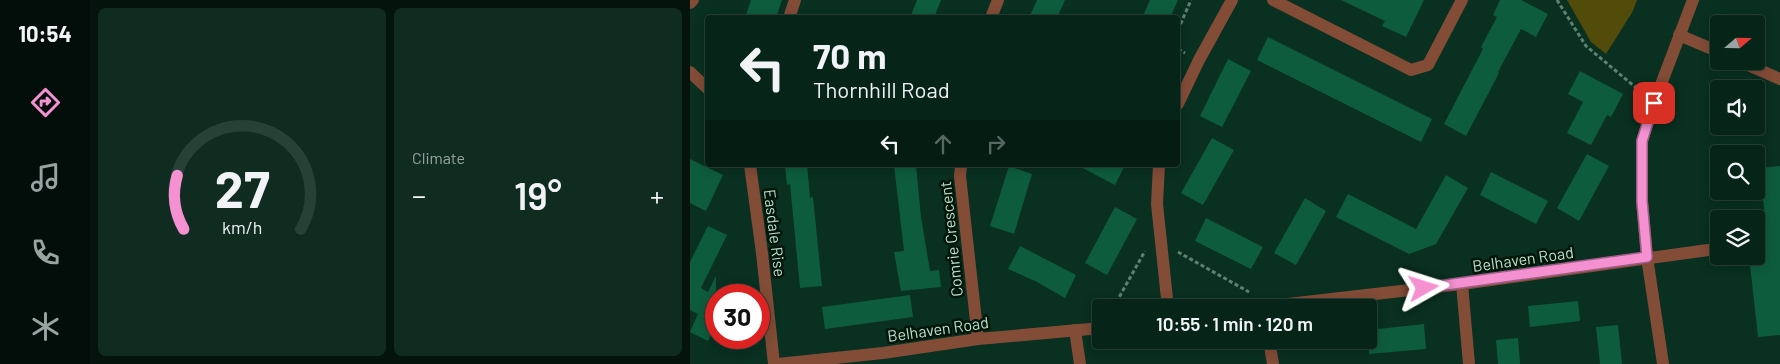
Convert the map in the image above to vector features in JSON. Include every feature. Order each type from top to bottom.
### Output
[{"type":"street","points":[[690,4],[693,0]]},
{"type":"street","points":[[789,15],[795,0]]},
{"type":"street","points":[[992,15],[998,0]]},
{"type":"street","points":[[1180,100],[1199,60],[1232,0]]},
{"type":"street","points":[[1273,0],[1410,70],[1428,66],[1462,0]]},
{"type":"street","points":[[1664,364],[1647,257],[1642,201],[1642,141],[1654,103],[1693,0]]},
{"type":"street","points":[[1679,35],[1710,48]]},
{"type":"street","points":[[1760,70],[1780,79]]},
{"type":"street","points":[[690,72],[705,86]]},
{"type":"street","name":"Easdale Rise","points":[[750,167],[774,364]]},
{"type":"street","name":"Comrie Crescent","points":[[961,167],[960,176],[978,339]]},
{"type":"street","points":[[1158,167],[1158,227],[1167,299]]},
{"type":"street","name":"Belhaven Road","points":[[1332,299],[1462,284],[1708,250]]},
{"type":"street","points":[[1462,284],[1469,364]]},
{"type":"street","name":"Belhaven Road","points":[[778,364],[885,358],[978,339],[1092,329]]},
{"type":"street","points":[[1075,330],[1080,364]]},
{"type":"street","points":[[1270,349],[1273,364]]},
{"type":"path","points":[[1180,25],[1191,0]]},
{"type":"path","points":[[1557,0],[1586,46],[1654,103]]},
{"type":"path","points":[[1117,299],[1158,227]]},
{"type":"path","points":[[1160,242],[1250,299]]},
{"type":"shaded area","points":[[1567,0],[1637,0],[1633,11],[1606,54],[1591,42]]},
{"type":"building","points":[[751,0],[782,0],[777,15],[746,15]]},
{"type":"building","points":[[917,0],[941,0],[935,15],[911,15]]},
{"type":"building","points":[[1037,0],[1065,0],[1058,15],[1030,15]]},
{"type":"building","points":[[1150,0],[1178,0],[1171,15],[1143,15]]},
{"type":"building","points":[[1341,0],[1424,0],[1406,37],[1382,26],[1385,21]]},
{"type":"building","points":[[1500,0],[1521,0],[1548,14],[1536,37],[1521,29],[1466,136],[1444,124],[1483,49],[1481,47],[1497,17],[1493,15]]},
{"type":"building","points":[[1268,37],[1432,119],[1421,142],[1257,60]]},
{"type":"building","points":[[1228,59],[1251,71],[1222,127],[1200,116]]},
{"type":"building","points":[[1580,71],[1623,94],[1611,117],[1607,115],[1591,145],[1567,133],[1583,102],[1568,94]]},
{"type":"building","points":[[1212,138],[1234,150],[1203,205],[1181,193]]},
{"type":"building","points":[[1587,154],[1609,166],[1579,221],[1557,208]]},
{"type":"building","points":[[690,159],[723,175],[706,211],[690,203]]},
{"type":"building","points":[[1780,166],[1780,335],[1758,337],[1750,265],[1765,265],[1766,227],[1763,200],[1765,200],[1765,168]]},
{"type":"building","points":[[785,167],[807,167],[810,198],[813,197],[822,286],[800,288],[790,184],[787,185]]},
{"type":"building","points":[[894,167],[916,167],[921,217],[930,271],[939,270],[941,287],[901,291],[894,252],[904,251]]},
{"type":"building","points":[[1009,167],[1032,174],[1014,234],[990,226]]},
{"type":"building","points":[[1081,167],[1124,167],[1115,185]]},
{"type":"building","points":[[1491,172],[1548,201],[1536,224],[1480,195]]},
{"type":"building","points":[[1446,175],[1468,188],[1436,244],[1409,254],[1336,217],[1348,194],[1416,229]]},
{"type":"building","points":[[1305,198],[1326,211],[1296,265],[1274,253]]},
{"type":"building","points":[[1115,207],[1137,219],[1107,275],[1085,263]]},
{"type":"building","points":[[1206,218],[1263,247],[1251,269],[1195,241]]},
{"type":"building","points":[[708,226],[727,235],[701,288],[705,290],[705,340],[690,332],[698,314],[690,310],[690,262]]},
{"type":"building","points":[[1020,246],[1076,275],[1065,298],[1037,282],[1008,269]]},
{"type":"building","points":[[716,276],[716,284],[712,284]]},
{"type":"building","points":[[910,295],[913,317],[825,329],[822,307]]},
{"type":"building","points":[[1578,301],[1580,321],[1530,327],[1528,306]]},
{"type":"building","points":[[1424,324],[1426,349],[1369,354],[1369,349],[1377,349],[1377,329]]},
{"type":"building","points":[[1618,325],[1622,364],[1600,364],[1596,327]]},
{"type":"building","points":[[1518,338],[1520,364],[1498,364],[1496,340]]},
{"type":"route","points":[[1424,288],[1647,257],[1642,201],[1642,141],[1654,103]]}]
